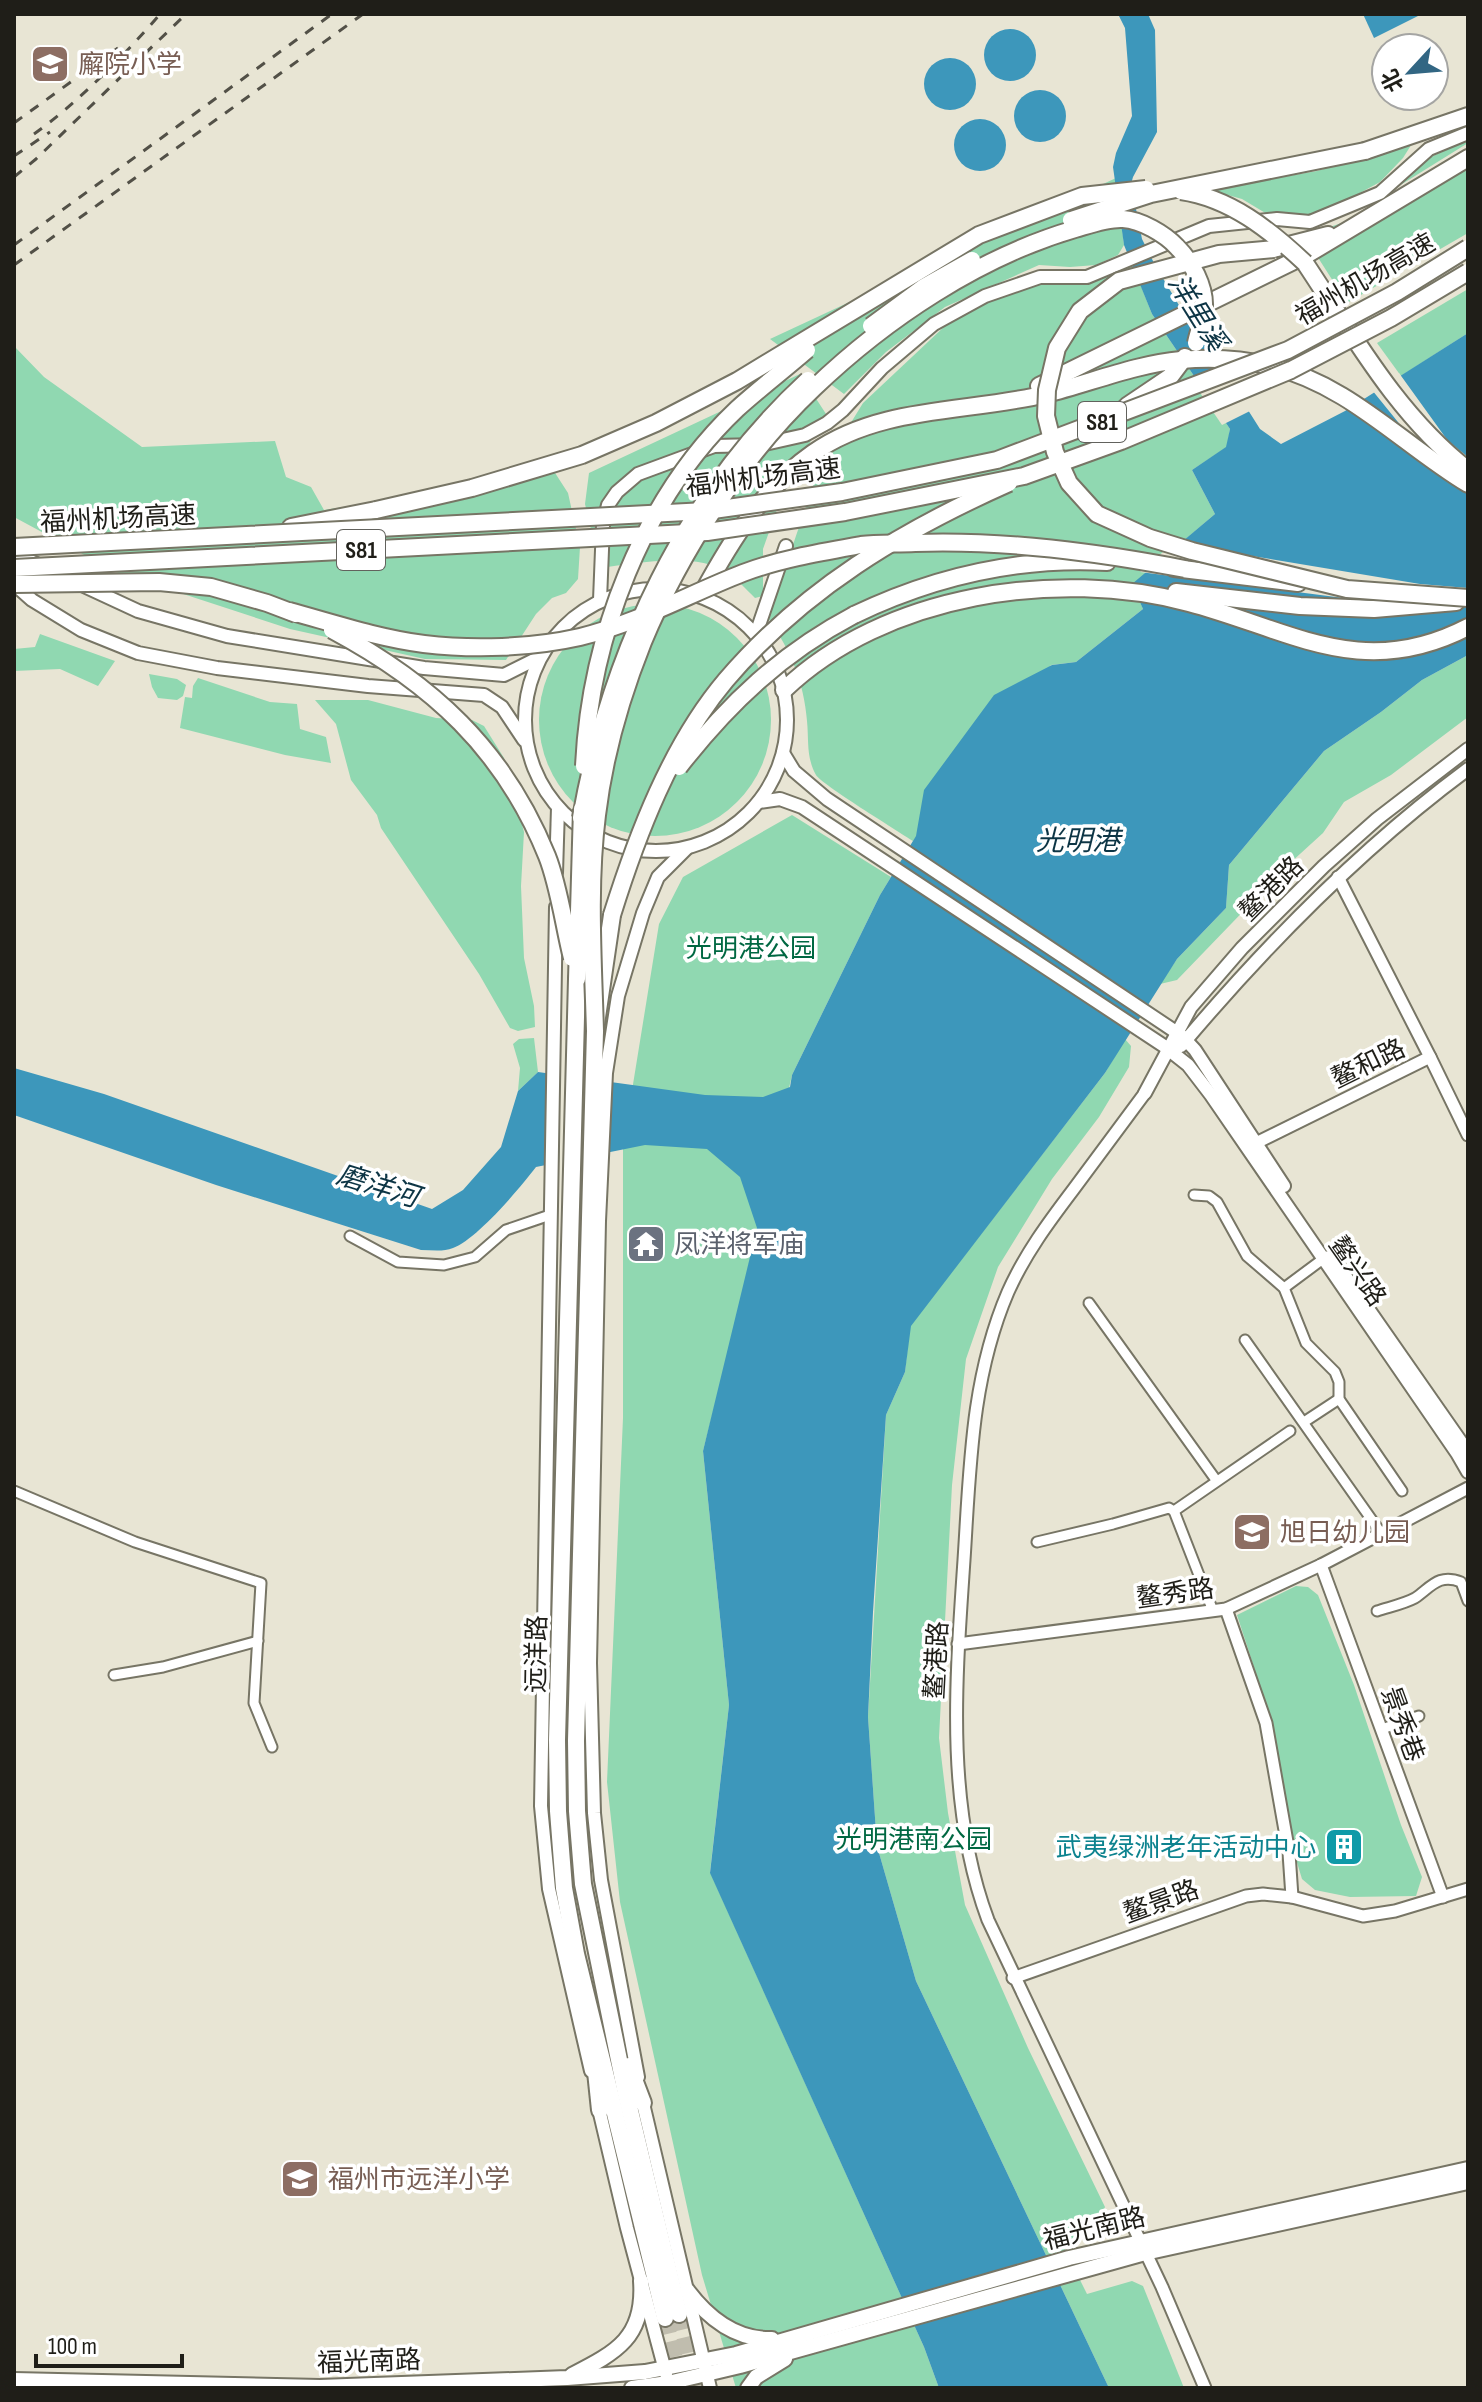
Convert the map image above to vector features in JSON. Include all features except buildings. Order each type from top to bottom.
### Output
[{"type":"highway","points":[[581,818],[598,741],[623,656],[668,561],[741,451],[786,400],[880,318],[924,287],[1030,233],[1151,194],[1365,151],[1468,116]]},
{"type":"highway","points":[[977,407],[1069,373],[1308,254],[1468,158]]},
{"type":"highway","points":[[234,537],[472,488],[582,455],[656,423],[737,381],[979,235],[1082,196],[1140,188],[1185,191],[1226,204],[1270,230],[1305,263],[1386,385],[1448,455],[1468,470]]},
{"type":"highway","points":[[1347,589],[1192,551],[1150,538],[1097,514],[1069,483],[1055,452],[1046,416],[1047,390],[1057,348],[1080,311],[1119,281],[1219,254],[1274,249],[1318,239],[1374,216]]},
{"type":"highway","points":[[595,1031],[592,940],[597,814],[624,693],[644,640],[677,573],[727,488],[767,438],[812,389],[871,337],[981,266],[1040,239],[1123,219],[1151,228],[1174,243],[1198,278],[1204,306],[1196,343],[1170,377],[1141,398],[1078,430]]},
{"type":"highway","name":"福州机场高速","points":[[14,549],[706,511],[842,492],[997,460],[1288,350],[1397,292],[1468,248]]},
{"type":"highway","name":"福州机场高速","points":[[14,568],[707,532],[845,512],[1024,476],[1121,441],[1291,370],[1391,318],[1468,272]]},
{"type":"highway","points":[[577,979],[585,742],[595,668],[611,614],[632,564],[667,497],[693,459],[736,410],[870,299]]},
{"type":"highway","points":[[701,596],[727,549],[781,479],[814,452],[857,429],[899,417],[1043,395],[1179,360],[1227,358],[1274,367],[1318,384],[1359,407],[1468,484]]},
{"type":"highway","points":[[595,1031],[612,915],[634,845],[687,737],[726,681],[794,612],[864,557],[945,511],[1024,476]]},
{"type":"highway","points":[[14,584],[159,582],[211,587],[385,637],[425,644],[511,645],[548,643],[583,636],[672,605],[746,572],[863,545],[976,542],[1040,546],[1185,569]]},
{"type":"highway","points":[[656,797],[722,716],[774,666],[815,636],[887,599],[958,575],[1047,560],[1105,561],[1468,600]]},
{"type":"highway","points":[[784,690],[814,665],[857,640],[919,613],[1006,592],[1098,587],[1160,590],[1300,606],[1374,609],[1468,600]]},
{"type":"highway","points":[[1098,587],[1190,603],[1280,634],[1366,653],[1407,650],[1444,640],[1468,627]]},
{"type":"highway","points":[[289,611],[378,654],[429,692],[480,743],[518,798],[548,858],[577,979]]},
{"type":"highway","name":"远洋路","points":[[577,979],[558,1797],[564,1888],[590,2016],[672,2316],[583,1884],[577,1811],[576,1741],[595,1031]]},
{"type":"highway","points":[[609,2011],[643,2103]]},
{"type":"highway","points":[[590,2016],[600,2110]]},
{"type":"main road","points":[[600,600],[603,525],[608,505],[617,492],[638,474],[714,446],[760,445],[805,435],[843,410],[882,368],[934,324],[985,296],[1040,277],[1087,277],[1209,226],[1277,219],[1310,222],[1380,193],[1429,149],[1468,133]]},
{"type":"main road","points":[[756,634],[786,546]]},
{"type":"main road","points":[[14,549],[28,560],[138,611],[227,636],[352,658],[504,675],[540,657]]},
{"type":"main road","points":[[14,584],[32,600],[81,630],[138,653],[217,668],[368,686],[484,695],[510,716],[526,744],[533,767],[558,808],[585,831],[617,846],[652,852],[687,848],[727,831],[759,802],[774,779],[783,753],[787,722],[784,690],[773,661],[756,634],[731,612],[701,596],[676,589],[624,591],[576,614],[555,633],[540,657],[529,684],[524,714],[526,744]]},
{"type":"main road","name":"鳌港路","points":[[1145,1093],[1181,1035],[1205,987],[1324,866],[1410,792],[1468,749]]},
{"type":"main road","points":[[783,753],[794,771],[827,799],[1181,1035],[1215,1092]]},
{"type":"main road","name":"鳌港路","points":[[1181,1035],[1338,877],[1392,829],[1468,769]]},
{"type":"main road","points":[[759,802],[780,799],[802,807],[1171,1051],[1215,1092]]},
{"type":"main road","points":[[558,808],[541,1806],[549,1889],[641,2281],[668,2380]]},
{"type":"main road","points":[[687,848],[664,869],[643,913],[618,996],[606,1073],[599,1221],[590,1663],[594,1813],[601,1880],[643,2103],[707,2374]]},
{"type":"main road","name":"鳌兴路","points":[[1215,1092],[1468,1472]]},
{"type":"main road","name":"鳌兴路","points":[[1327,1257],[1468,1452]]},
{"type":"main road","name":"福光南路","points":[[14,2380],[320,2388],[567,2378],[668,2380],[707,2374],[738,2360],[1072,2264],[1468,2181]]},
{"type":"main road","points":[[567,2378],[609,2356],[628,2340],[638,2320],[642,2301],[641,2281]]},
{"type":"main road","points":[[687,2290],[703,2311],[723,2325],[760,2339],[794,2344]]},
{"type":"main road","points":[[748,2388],[756,2377],[794,2344]]},
{"type":"street","points":[[1338,877],[1430,1057]]},
{"type":"street","name":"鳌和路","points":[[1251,1145],[1430,1057],[1468,1135]]},
{"type":"street","name":"鳌港路","points":[[1145,1093],[1036,1239],[1010,1289],[994,1331],[974,1417],[958,1644],[956,1725],[967,1835],[980,1899],[1013,1978],[1142,2247],[1205,2388]]},
{"type":"street","points":[[1194,1195],[1209,1196],[1217,1202],[1247,1256],[1284,1288],[1306,1343],[1335,1372],[1339,1382],[1339,1399],[1402,1491]]},
{"type":"street","points":[[350,1236],[398,1262],[444,1265],[475,1257],[506,1230],[550,1215]]},
{"type":"street","points":[[1284,1288],[1327,1257]]},
{"type":"street","points":[[1089,1303],[1216,1480]]},
{"type":"street","points":[[1245,1340],[1381,1533]]},
{"type":"street","points":[[1304,1422],[1339,1399]]},
{"type":"street","points":[[1174,1511],[1290,1431]]},
{"type":"street","name":"鳌秀路","points":[[958,1644],[1226,1609],[1321,1565],[1468,1488]]},
{"type":"street","points":[[14,1491],[135,1542],[261,1583],[254,1703],[272,1747]]},
{"type":"street","points":[[1037,1542],[1169,1508],[1174,1511],[1213,1611]]},
{"type":"street","name":"景秀巷","points":[[1321,1565],[1443,1897]]},
{"type":"street","points":[[1377,1611],[1414,1598],[1428,1585],[1444,1579],[1461,1582],[1468,1601]]},
{"type":"street","points":[[1226,1609],[1266,1723],[1291,1865],[1292,1897]]},
{"type":"street","points":[[114,1675],[163,1667],[258,1641]]},
{"type":"street","points":[[1382,1729],[1419,1716]]},
{"type":"street","name":"鳌景路","points":[[1013,1978],[1237,1898],[1263,1894],[1292,1897],[1363,1916],[1395,1911],[1468,1889]]},
{"type":"green space","points":[[1468,140],[1468,143],[1394,189],[1420,162]]},
{"type":"green space","points":[[1413,142],[1403,158],[1380,182],[1305,217],[1272,217],[1242,199],[1210,190],[1317,171]]},
{"type":"green space","points":[[1468,161],[1468,233],[1347,303],[1317,256],[1312,233],[1395,205]]},
{"type":"green space","points":[[1116,178],[1124,245],[1118,255],[1096,265],[1039,265],[945,307],[886,352],[844,394],[770,339]]},
{"type":"green space","points":[[1133,266],[1152,314],[1230,429],[1227,447],[1192,470],[1215,514],[1133,584],[1143,609],[1076,662],[1051,665],[913,841],[816,775],[809,755],[799,679],[783,642],[768,618],[814,483],[863,403],[946,325],[1012,289],[1048,281],[1087,284]]},
{"type":"green space","points":[[1468,289],[1468,333],[1401,376],[1377,343]]},
{"type":"green space","points":[[14,346],[44,377],[142,447],[275,441],[286,477],[311,487],[324,510],[376,502],[548,462],[568,493],[580,547],[578,579],[566,593],[552,598],[536,614],[506,660],[425,659],[290,629],[116,572],[14,517]]},
{"type":"green space","points":[[800,374],[828,417],[820,425],[786,484],[763,549],[763,596],[755,598],[726,572],[700,562],[665,561],[600,568],[585,504],[589,473]]},
{"type":"green space","points":[[655,604],[678,606],[700,613],[720,623],[737,638],[752,655],[762,675],[769,697],[769,743],[762,765],[752,785],[737,802],[720,817],[700,827],[678,834],[655,836],[632,834],[610,827],[590,817],[573,802],[558,785],[548,765],[541,743],[539,720],[541,697],[548,675],[558,655],[573,638],[590,623],[610,613],[632,606]]},
{"type":"green space","points":[[40,634],[115,661],[98,686],[60,669],[14,671],[14,649],[35,647]]},
{"type":"green space","points":[[1468,655],[1468,717],[1391,775],[1344,802],[1323,833],[1177,980],[1160,984],[1177,959],[1226,908],[1229,865],[1324,751],[1422,680]]},
{"type":"green space","points":[[149,674],[177,679],[186,685],[183,696],[177,700],[158,698]]},
{"type":"green space","points":[[198,678],[270,702],[297,704],[300,729],[326,737],[331,763],[285,755],[180,728],[185,697],[192,698],[193,686]]},
{"type":"green space","points":[[315,700],[368,700],[436,718],[472,720],[484,726],[504,758],[524,832],[521,886],[524,958],[535,1027],[518,1031],[510,1028],[479,974],[381,828],[377,815],[351,780],[336,724]]},
{"type":"green space","name":"光明港公园","points":[[792,815],[891,877],[792,1075],[703,1451],[729,1705],[710,1872],[924,2347],[939,2388],[736,2388],[702,2275],[620,1902],[607,1782],[623,1418],[623,1146],[659,924],[683,877]]},
{"type":"green space","points":[[534,1038],[538,1072],[518,1091],[520,1068],[513,1044],[519,1039]]},
{"type":"green space","name":"光明港南公园","points":[[1125,1039],[1131,1046],[1129,1067],[1099,1117],[1052,1179],[998,1267],[966,1359],[952,1485],[939,1738],[948,1813],[965,1905],[1028,2048],[1105,2207],[1097,2226],[1062,2244],[1087,2294],[1132,2281],[1143,2286],[1184,2388],[1109,2388],[916,1981],[877,1846],[868,1717],[886,1415],[905,1372],[910,1326],[1105,1073]]},
{"type":"green space","points":[[1296,1586],[1308,1587],[1318,1595],[1354,1685],[1401,1825],[1422,1877],[1416,1896],[1350,1897],[1315,1890],[1302,1879],[1292,1846],[1265,1701],[1237,1615]]},
{"type":"water","name":"光明港","points":[[1118,14],[1148,14],[1155,30],[1157,132],[1131,184],[1142,239],[1186,317],[1260,429],[1281,444],[1345,411],[1468,333],[1468,655],[1422,680],[1324,751],[1229,865],[1226,908],[1177,959],[1105,1073],[911,1326],[905,1372],[886,1415],[873,1612],[868,1717],[877,1846],[916,1981],[1109,2388],[939,2388],[924,2347],[710,1873],[729,1705],[703,1451],[757,1228],[740,1177],[707,1149],[645,1145],[536,1167],[498,1212],[463,1243],[445,1250],[421,1250],[216,1185],[14,1115],[14,1068],[104,1094],[432,1209],[463,1190],[501,1147],[518,1091],[538,1072],[705,1095],[763,1097],[790,1087],[792,1075],[880,895],[916,836],[924,790],[994,695],[1052,665],[1076,662],[1143,609],[1132,584],[1215,514],[1192,470],[1226,447],[1230,429],[1152,314],[1124,245],[1113,167],[1132,116],[1125,28]]},
{"type":"water","points":[[1363,14],[1422,14],[1386,32],[1371,32]]},
{"type":"water","points":[[1010,29],[1029,36],[1036,55],[1029,74],[1010,81],[991,74],[984,55],[991,36]]},
{"type":"water","points":[[950,58],[969,65],[976,84],[969,103],[950,110],[931,103],[924,84],[931,65]]},
{"type":"water","points":[[1040,90],[1059,97],[1066,116],[1059,135],[1040,142],[1021,135],[1014,116],[1021,97]]},
{"type":"water","points":[[980,119],[999,126],[1006,145],[999,164],[980,171],[961,164],[954,145],[961,126]]},
{"type":"pier","points":[[1223,364],[1252,410],[1222,425],[1190,378]]},
{"type":"pier","points":[[1399,373],[1448,441],[1468,457],[1468,487],[1419,448],[1372,390]]},
{"type":"pier","points":[[1180,538],[1240,554],[1420,584],[1468,588],[1468,607],[1359,600],[1140,572],[1163,552],[1188,556],[1167,549]]},
{"type":"pier","points":[[560,1071],[598,1076],[595,1160],[559,1167]]},
{"type":"tunnel","points":[[679,2314],[696,2388]]},
{"type":"tunnel","points":[[665,2318],[682,2388]]},
{"type":"railway","points":[[34,134],[100,78],[160,14]]},
{"type":"railway","points":[[14,177],[186,14]]},
{"type":"railway","points":[[14,245],[332,14]]},
{"type":"railway","points":[[14,265],[363,14]]},
{"type":"railway","points":[[14,123],[118,48]]},
{"type":"railway","points":[[14,156],[50,132]]},
{"type":"place","name":"廨院小学","points":[[50,64]]},
{"type":"place","name":"凤洋将军庙","points":[[646,1244]]},
{"type":"place","name":"旭日幼儿园","points":[[1252,1532]]},
{"type":"place","name":"武夷绿洲老年活动中心","points":[[1344,1847]]},
{"type":"place","name":"福州市远洋小学","points":[[300,2179]]},
{"type":"water label","name":"洋里溪","points":[[1198,312]]},
{"type":"water label","name":"磨洋河","points":[[378,1185]]}]
